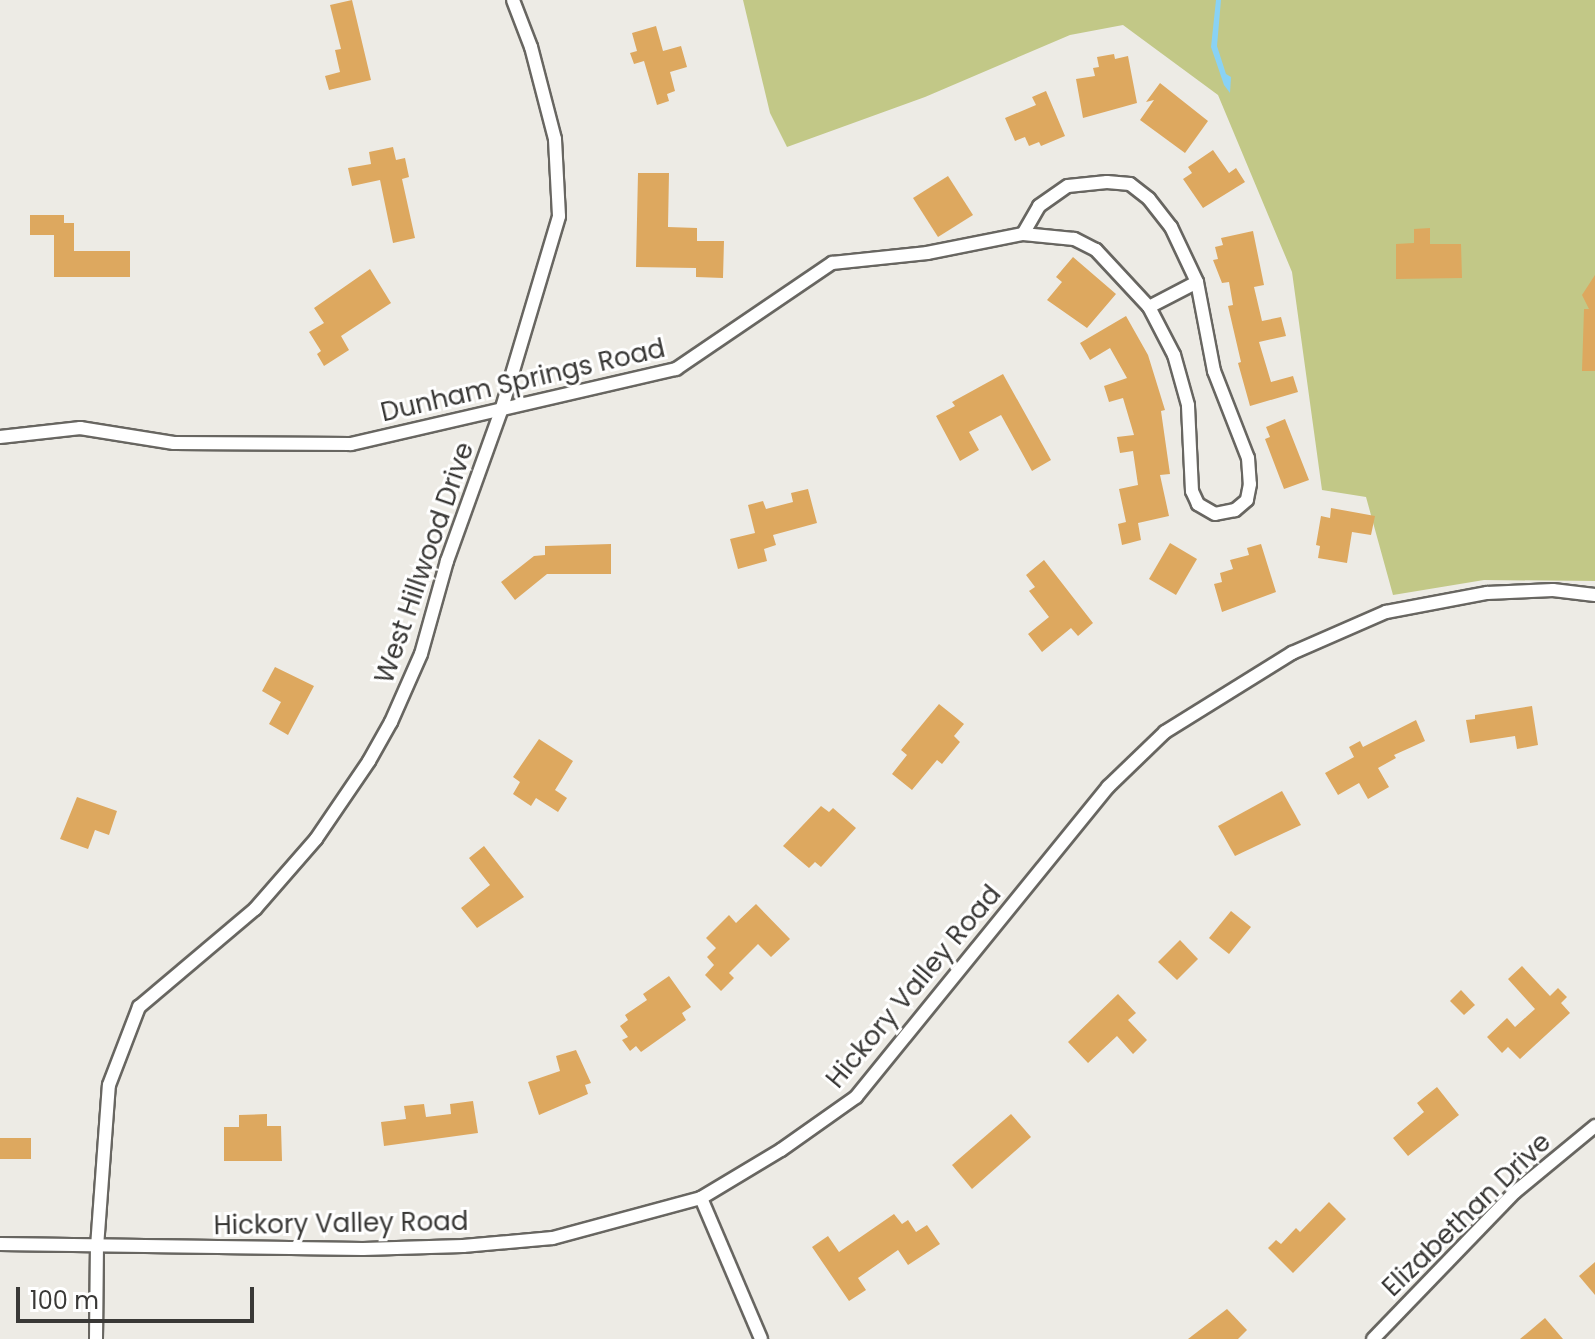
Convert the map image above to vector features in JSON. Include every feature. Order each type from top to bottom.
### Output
[{"type":"street","name":"West Hillwood Drive","points":[[96,1339],[97,1247],[109,1085],[139,1007],[255,909],[316,839],[369,761],[391,722],[421,654],[447,561],[501,411],[559,216],[555,139],[531,47],[513,0]]},
{"type":"street","points":[[1023,234],[1039,206],[1068,186],[1130,184],[1149,199],[1171,227],[1197,282],[1149,307]]},
{"type":"street","name":"Dunham Springs Road","points":[[0,437],[80,428],[174,443],[351,444],[676,369],[832,263],[927,253],[1023,234],[1074,239],[1096,250],[1149,307],[1174,355],[1188,405],[1192,491],[1198,504],[1215,514],[1235,510],[1247,500],[1250,484],[1248,458],[1214,371],[1197,282]]},
{"type":"street","name":"Hickory Valley Road","points":[[0,1244],[363,1249],[463,1246],[553,1238],[701,1198],[781,1150],[856,1097],[1108,787],[1165,732],[1280,659],[1386,612],[1487,593],[1553,590],[1595,595]]},
{"type":"street","name":"Elizabethan Drive","points":[[1373,1339],[1515,1192],[1595,1126]]},
{"type":"street","points":[[701,1198],[761,1339]]},
{"type":"green space","points":[[743,0],[1595,0],[1595,581],[1484,580],[1393,595],[1366,497],[1322,490],[1292,272],[1218,95],[1123,25],[1070,35],[925,97],[787,147],[770,113]]},
{"type":"water","points":[[1216,0],[1221,0],[1217,46],[1226,74],[1231,77],[1230,93],[1224,85],[1211,47]]},
{"type":"building","points":[[352,0],[371,80],[329,90],[325,76],[340,72],[335,50],[341,49],[330,5]]},
{"type":"building","points":[[656,26],[663,51],[681,46],[687,67],[670,72],[675,91],[667,94],[669,101],[657,105],[644,61],[634,64],[630,53],[637,51],[632,33]]},
{"type":"building","points":[[1114,54],[1115,59],[1128,56],[1137,103],[1083,118],[1076,79],[1095,76],[1093,68],[1099,67],[1097,57]]},
{"type":"building","points":[[1160,83],[1208,121],[1185,153],[1140,120],[1154,100],[1146,102]]},
{"type":"building","points":[[1046,91],[1065,136],[1041,146],[1039,142],[1029,146],[1025,137],[1015,141],[1005,118],[1036,105],[1032,97]]},
{"type":"building","points":[[393,147],[396,160],[405,158],[409,177],[402,179],[415,238],[393,243],[380,180],[352,186],[348,168],[371,164],[369,152]]},
{"type":"building","points":[[1213,150],[1229,173],[1236,168],[1245,182],[1203,208],[1183,179],[1192,173],[1188,167]]},
{"type":"building","points":[[638,173],[669,173],[668,227],[697,228],[697,241],[724,241],[723,278],[696,277],[696,268],[636,267]]},
{"type":"building","points":[[948,176],[973,215],[938,237],[913,198]]},
{"type":"building","points":[[30,215],[64,215],[64,223],[74,223],[74,251],[130,251],[130,277],[54,277],[54,235],[30,235]]},
{"type":"building","points":[[1430,228],[1430,244],[1461,244],[1462,278],[1396,279],[1396,244],[1414,243],[1414,229]]},
{"type":"building","points":[[1253,231],[1264,285],[1254,287],[1262,321],[1281,317],[1286,336],[1259,342],[1271,382],[1293,376],[1298,392],[1250,406],[1238,363],[1241,362],[1228,306],[1233,305],[1229,282],[1222,283],[1213,260],[1218,259],[1215,247],[1223,245],[1221,238]]},
{"type":"building","points":[[1073,257],[1116,294],[1087,328],[1047,300],[1062,282],[1056,277]]},
{"type":"building","points":[[370,269],[391,303],[341,336],[349,350],[324,366],[317,354],[321,351],[309,332],[324,323],[314,308]]},
{"type":"building","points":[[1595,275],[1595,371],[1582,371],[1584,309],[1589,309],[1582,295]]},
{"type":"building","points":[[1126,316],[1148,355],[1165,410],[1161,411],[1170,474],[1160,475],[1169,516],[1138,523],[1141,540],[1122,545],[1118,524],[1126,522],[1119,489],[1138,485],[1133,451],[1120,453],[1117,437],[1134,435],[1123,398],[1109,402],[1104,386],[1127,378],[1110,348],[1090,360],[1080,343]]},
{"type":"building","points":[[1003,374],[1051,460],[1032,471],[1001,415],[969,432],[979,450],[960,461],[936,416],[955,406],[952,402]]},
{"type":"building","points":[[1285,419],[1309,480],[1284,489],[1265,439],[1270,437],[1266,427]]},
{"type":"building","points":[[808,489],[817,523],[773,535],[776,545],[764,549],[767,561],[738,569],[730,539],[755,533],[748,505],[763,501],[766,509],[793,502],[791,493]]},
{"type":"building","points":[[1331,508],[1375,516],[1371,535],[1352,532],[1347,563],[1318,558],[1320,546],[1316,545],[1321,516],[1330,518]]},
{"type":"building","points":[[1170,543],[1197,559],[1176,595],[1149,579]]},
{"type":"building","points":[[611,544],[611,574],[547,574],[515,600],[501,582],[534,556],[545,555],[545,546]]},
{"type":"building","points":[[1261,544],[1276,592],[1222,612],[1214,584],[1222,582],[1220,573],[1233,569],[1230,560],[1249,555],[1247,548]]},
{"type":"building","points":[[1044,560],[1093,623],[1078,636],[1071,628],[1042,652],[1028,634],[1049,617],[1029,591],[1035,587],[1026,575]]},
{"type":"building","points":[[275,667],[314,686],[288,735],[269,724],[281,702],[262,691]]},
{"type":"building","points":[[939,704],[964,724],[954,736],[960,742],[942,764],[937,760],[912,790],[892,774],[907,755],[901,750]]},
{"type":"building","points":[[1532,706],[1538,745],[1517,749],[1515,736],[1470,743],[1466,720],[1475,719],[1475,715]]},
{"type":"building","points":[[1416,720],[1425,741],[1394,755],[1396,758],[1378,768],[1389,787],[1368,799],[1359,783],[1338,795],[1325,773],[1354,757],[1349,747],[1360,741],[1363,747]]},
{"type":"building","points":[[539,739],[573,761],[555,790],[567,798],[558,812],[536,798],[531,806],[513,794],[520,782],[513,777]]},
{"type":"building","points":[[1282,791],[1301,825],[1235,856],[1218,826]]},
{"type":"building","points":[[77,797],[117,811],[109,835],[95,830],[88,849],[60,839]]},
{"type":"building","points":[[821,806],[829,812],[833,808],[856,828],[821,867],[815,862],[809,868],[783,846]]},
{"type":"building","points":[[484,846],[524,897],[477,928],[461,908],[490,885],[469,858]]},
{"type":"building","points":[[756,904],[790,939],[771,957],[758,944],[729,973],[734,978],[721,991],[705,975],[714,965],[707,957],[716,948],[706,938],[729,915],[736,923]]},
{"type":"building","points":[[1231,911],[1251,927],[1229,954],[1209,938]]},
{"type":"building","points":[[1180,940],[1198,959],[1177,980],[1158,962]]},
{"type":"building","points":[[1522,966],[1550,996],[1558,988],[1567,997],[1561,1003],[1570,1013],[1520,1059],[1508,1047],[1502,1053],[1487,1037],[1507,1018],[1515,1027],[1535,1009],[1508,979]]},
{"type":"building","points":[[669,976],[691,1007],[682,1013],[686,1020],[641,1052],[636,1046],[630,1051],[622,1040],[628,1037],[620,1026],[628,1020],[625,1015],[647,1000],[643,994]]},
{"type":"building","points":[[1461,990],[1475,1005],[1464,1015],[1450,1001]]},
{"type":"building","points":[[1118,994],[1136,1013],[1128,1020],[1147,1040],[1133,1054],[1117,1036],[1088,1063],[1068,1042]]},
{"type":"building","points":[[576,1050],[591,1083],[585,1085],[588,1094],[539,1115],[528,1082],[560,1071],[556,1056]]},
{"type":"building","points":[[1437,1087],[1459,1115],[1408,1156],[1393,1138],[1424,1112],[1417,1103]]},
{"type":"building","points":[[473,1101],[478,1133],[384,1146],[381,1122],[406,1119],[404,1106],[424,1104],[426,1117],[451,1114],[450,1104]]},
{"type":"building","points":[[267,1114],[267,1126],[281,1126],[282,1161],[224,1161],[224,1127],[239,1127],[239,1115]]},
{"type":"building","points":[[1011,1114],[1031,1137],[972,1189],[952,1165]]},
{"type":"building","points":[[0,1138],[31,1138],[31,1159],[0,1159]]},
{"type":"building","points":[[1329,1202],[1346,1219],[1293,1273],[1268,1248],[1276,1240],[1281,1244],[1296,1228],[1300,1232]]},
{"type":"building","points":[[894,1214],[902,1224],[908,1220],[916,1232],[927,1225],[940,1244],[908,1265],[898,1250],[858,1278],[866,1290],[849,1301],[812,1247],[828,1236],[839,1252]]},
{"type":"building","points":[[1595,1262],[1595,1295],[1579,1276]]},
{"type":"building","points":[[1227,1309],[1247,1330],[1238,1339],[1188,1339]]},
{"type":"building","points":[[1545,1318],[1563,1339],[1520,1339]]}]
